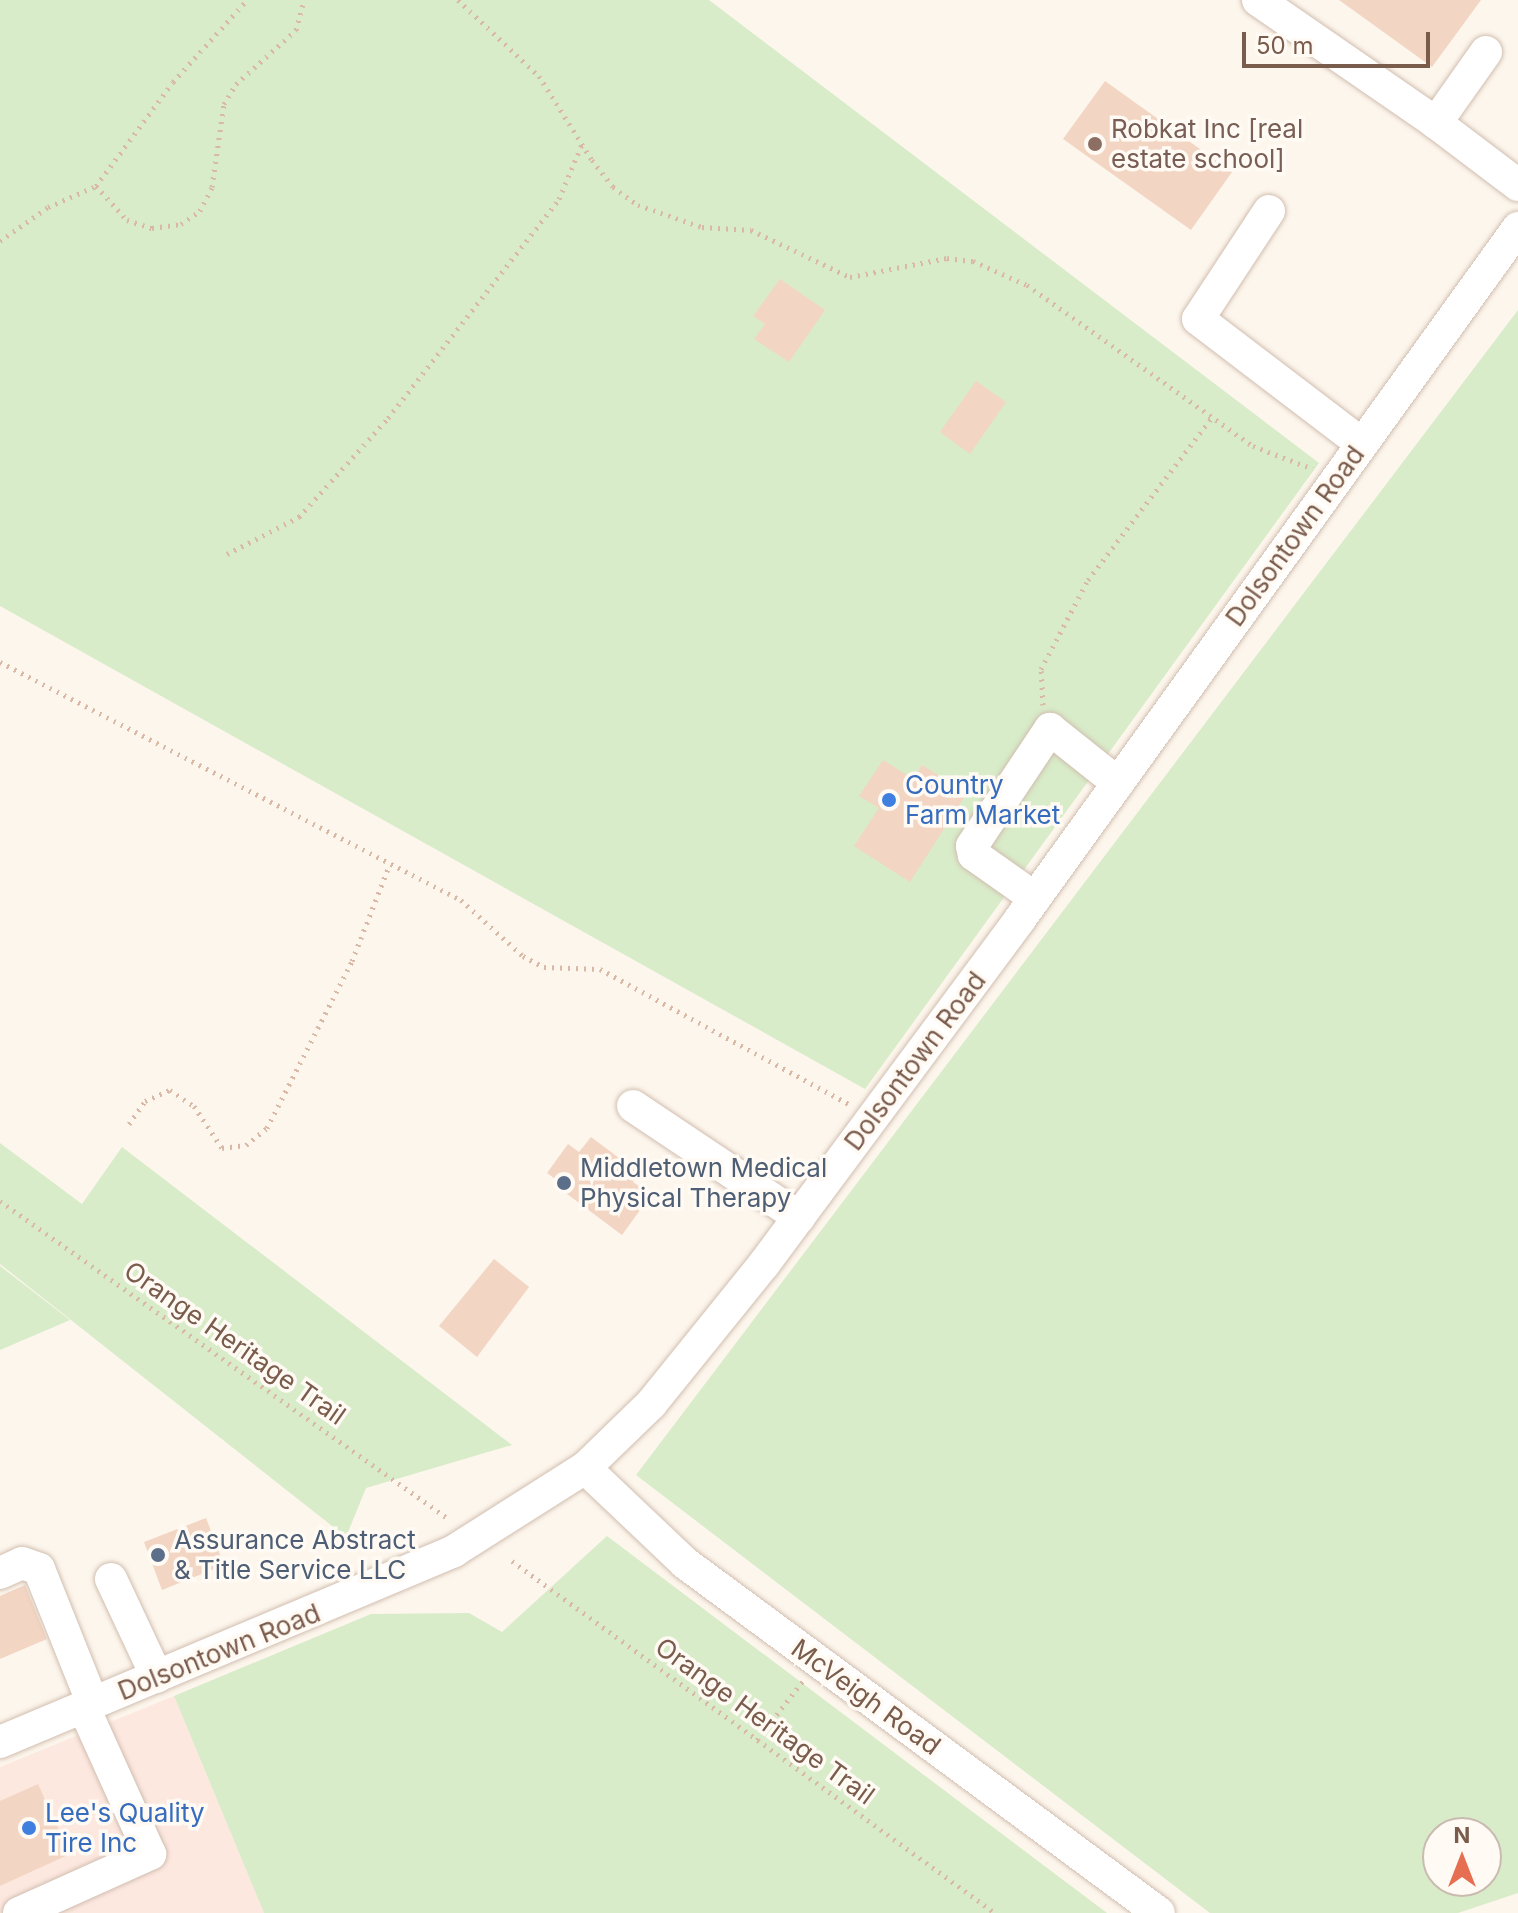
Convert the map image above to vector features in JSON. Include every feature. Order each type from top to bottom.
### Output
[{"type":"street","points":[[1258,0],[1436,123],[1518,185]]},
{"type":"street","points":[[1436,123],[1486,52]]},
{"type":"street","points":[[1269,211],[1198,319],[1361,443]]},
{"type":"street","name":"Dolsontown Road","points":[[0,1742],[408,1574],[523,1511],[585,1468],[682,1368],[799,1217],[1035,898],[1518,228]]},
{"type":"street","points":[[1035,898],[974,855],[972,846],[1050,729],[1118,783]]},
{"type":"street","points":[[633,1106],[799,1217]]},
{"type":"street","name":"McVeigh Road","points":[[585,1468],[685,1563],[1159,1913]]},
{"type":"street","points":[[0,1573],[22,1563],[39,1569],[89,1706],[150,1854],[19,1913]]},
{"type":"street","points":[[111,1579],[157,1677]]},
{"type":"path","points":[[0,241],[48,207],[96,186],[173,82],[247,0]]},
{"type":"path","points":[[96,186],[127,220],[152,228],[181,224],[200,211],[212,187],[224,104],[236,84],[296,30],[304,0]]},
{"type":"path","points":[[458,0],[539,76],[613,187],[638,205],[702,227],[751,230],[850,277],[947,258],[973,261],[1027,285],[1253,446],[1336,478]]},
{"type":"path","points":[[227,554],[299,517],[388,418],[544,220],[582,144]]},
{"type":"path","points":[[1050,729],[1040,694],[1041,669],[1052,643],[1088,580],[1212,417]]},
{"type":"path","points":[[0,664],[389,866],[461,900],[523,956],[544,967],[600,969],[873,1117]]},
{"type":"path","points":[[129,1124],[145,1101],[170,1090],[194,1106],[222,1148],[246,1145],[267,1128],[352,961],[389,866]]},
{"type":"path","name":"Orange Heritage Trail","points":[[0,1201],[446,1517]]},
{"type":"path","name":"Orange Heritage Trail","points":[[512,1561],[995,1913]]},
{"type":"path","points":[[757,1740],[818,1662]]},
{"type":"shaded area","points":[[174,1696],[264,1913],[0,1913],[0,1767]]},
{"type":"green space","points":[[0,0],[709,0],[1319,463],[865,1089],[0,606]]},
{"type":"green space","points":[[1518,310],[1518,1893],[1458,1913],[1210,1913],[636,1475]]},
{"type":"green space","points":[[0,1143],[82,1204],[122,1147],[512,1445],[366,1488],[346,1537],[0,1264]]},
{"type":"green space","points":[[0,1266],[70,1320],[0,1350]]},
{"type":"green space","points":[[607,1536],[1107,1913],[264,1913],[174,1696],[371,1614],[469,1613],[502,1632]]},
{"type":"building","points":[[1339,0],[1481,0],[1432,67]]},
{"type":"building","points":[[1105,81],[1232,172],[1191,230],[1063,139]]},
{"type":"building","points":[[780,279],[825,310],[789,362],[754,339],[765,324],[753,316]]},
{"type":"building","points":[[976,381],[1006,402],[970,454],[940,432]]},
{"type":"building","points":[[883,760],[913,779],[922,765],[967,793],[910,882],[854,846],[879,808],[859,796]]},
{"type":"building","points":[[591,1137],[639,1173],[633,1182],[651,1195],[622,1235],[555,1185],[558,1181],[547,1173],[568,1144],[579,1152]]},
{"type":"building","points":[[494,1259],[529,1287],[477,1357],[439,1326]]},
{"type":"building","points":[[206,1518],[224,1565],[162,1590],[144,1542]]},
{"type":"building","points":[[25,1585],[47,1639],[0,1659],[0,1596]]},
{"type":"building","name":"Lee's Quality Tire Inc","points":[[38,1784],[70,1854],[0,1886],[0,1801]]},
{"type":"place","name":"Robkat Inc [real estate school]","points":[[1095,144]]},
{"type":"place","name":"Country Farm Market","points":[[889,800]]},
{"type":"place","name":"Middletown Medical Physical Therapy","points":[[564,1183]]},
{"type":"place","name":"Assurance Abstract & Title Service LLC","points":[[158,1555]]},
{"type":"place","name":"Lee's Quality Tire Inc","points":[[29,1828]]}]
